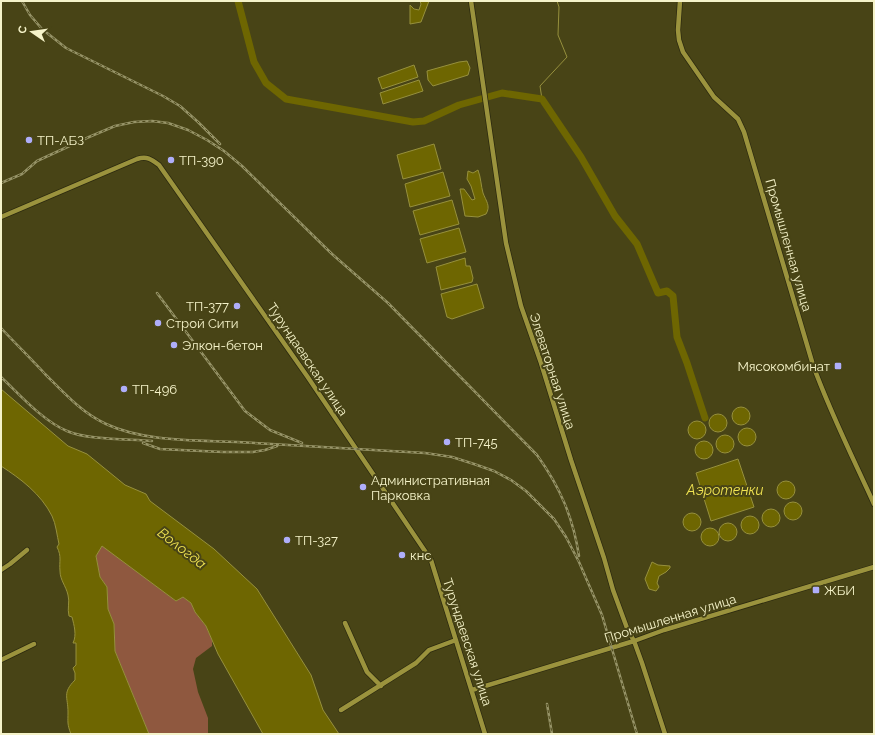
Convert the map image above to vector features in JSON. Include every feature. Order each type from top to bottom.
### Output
[{"type":"street","name":"Элеваторная улица","points":[[471,1],[506,243],[521,306],[541,363],[613,590],[627,628],[634,641],[665,734]]},
{"type":"street","name":"Промышленная улица","points":[[680,1],[678,30],[679,40],[683,52],[714,97],[738,119],[744,132],[819,383],[874,504]]},
{"type":"street","name":"Турундаевская улица","points":[[1,217],[137,159],[144,157],[152,160],[158,165],[307,376],[431,560],[485,734]]},
{"type":"street","points":[[1,570],[27,550]]},
{"type":"street","name":"Промышленная улица","points":[[472,690],[634,641],[670,628],[874,567]]},
{"type":"street","points":[[345,623],[367,672],[381,686]]},
{"type":"street","points":[[341,710],[416,663],[429,650],[456,640]]},
{"type":"street","points":[[1,660],[34,644]]},
{"type":"shaded area","points":[[102,545],[176,601],[183,597],[191,603],[195,612],[206,626],[212,640],[212,646],[196,658],[193,669],[198,692],[208,718],[208,734],[149,734],[115,651],[114,624],[108,609],[107,587],[100,577],[96,556]]},
{"type":"water","points":[[420,1],[429,1],[421,22],[410,24],[410,5],[414,9],[419,10],[421,4]]},
{"type":"water","points":[[467,61],[470,68],[468,75],[433,86],[428,80],[427,71]]},
{"type":"water","points":[[414,65],[418,77],[382,89],[378,78]]},
{"type":"water","points":[[419,80],[423,91],[383,104],[380,93]]},
{"type":"water","points":[[434,144],[441,169],[403,179],[397,155]]},
{"type":"water","points":[[478,170],[488,208],[486,214],[478,217],[465,216],[460,189],[464,189],[472,200],[475,199],[467,179],[468,171],[473,173]]},
{"type":"water","points":[[443,172],[450,196],[410,207],[405,184]]},
{"type":"water","points":[[452,200],[459,224],[420,235],[413,211]]},
{"type":"water","points":[[459,228],[466,252],[427,263],[420,239]]},
{"type":"water","points":[[465,258],[466,266],[470,266],[473,278],[472,282],[441,290],[436,267]]},
{"type":"water","points":[[477,284],[484,308],[452,319],[447,317],[441,294]]},
{"type":"water","name":"Вологда","points":[[1,389],[68,446],[87,454],[125,485],[146,494],[150,501],[214,549],[257,589],[311,675],[323,710],[339,734],[263,734],[218,654],[206,626],[195,612],[191,603],[183,597],[176,601],[102,546],[96,556],[100,577],[107,587],[108,609],[114,624],[115,651],[149,734],[71,734],[68,723],[67,692],[68,688],[75,680],[73,668],[76,665],[76,643],[73,643],[75,633],[72,617],[69,616],[68,595],[60,574],[60,556],[57,547],[59,544],[52,516],[42,501],[16,476],[1,466]]},
{"type":"water","points":[[741,407],[747,410],[750,416],[747,422],[741,425],[735,422],[732,416],[735,410]]},
{"type":"water","points":[[718,414],[724,417],[727,423],[724,429],[718,432],[712,429],[709,423],[712,417]]},
{"type":"water","points":[[697,421],[703,424],[706,430],[703,436],[697,439],[691,436],[688,430],[691,424]]},
{"type":"water","points":[[747,428],[753,431],[756,437],[753,443],[747,446],[741,443],[738,437],[741,431]]},
{"type":"water","points":[[725,435],[731,438],[734,444],[731,450],[725,453],[719,450],[716,444],[719,438]]},
{"type":"water","points":[[704,441],[710,444],[713,450],[710,456],[704,459],[698,456],[695,450],[698,444]]},
{"type":"water","name":"Аэротенки","points":[[738,459],[754,507],[711,521],[696,473]]},
{"type":"water","points":[[786,481],[792,484],[795,490],[792,496],[786,499],[780,496],[777,490],[780,484]]},
{"type":"water","points":[[793,502],[799,505],[802,511],[799,517],[793,520],[787,517],[784,511],[787,505]]},
{"type":"water","points":[[771,509],[777,512],[780,518],[777,524],[771,527],[765,524],[762,518],[765,512]]},
{"type":"water","points":[[692,513],[698,516],[701,522],[698,528],[692,531],[686,528],[683,522],[686,516]]},
{"type":"water","points":[[750,516],[756,519],[759,525],[756,531],[750,534],[744,531],[741,525],[744,519]]},
{"type":"water","points":[[728,523],[734,526],[737,532],[734,538],[728,541],[722,538],[719,532],[722,526]]},
{"type":"water","points":[[710,528],[716,531],[719,537],[716,543],[710,546],[704,543],[701,537],[704,531]]},
{"type":"water","points":[[652,562],[658,565],[670,566],[666,572],[659,576],[657,583],[659,587],[656,591],[649,589],[645,579]]},
{"type":"waterway","points":[[238,1],[254,62],[266,83],[286,99],[413,122],[424,121],[459,105],[502,93],[542,99],[581,157],[615,216],[637,244],[658,293],[667,291],[673,296],[677,337],[705,418]]},
{"type":"waterway","points":[[542,99],[540,86],[567,57],[558,35],[559,7],[557,1]]},
{"type":"railway","points":[[22,1],[30,15],[42,29],[66,48],[163,96],[180,106],[220,144]]},
{"type":"railway","points":[[1,183],[22,174],[37,161],[89,137],[115,126],[134,122],[152,121],[168,123],[188,130],[207,140],[224,151],[242,166],[332,254],[388,303],[537,455],[559,491],[569,515],[579,556]]},
{"type":"railway","points":[[157,293],[245,411],[270,430],[302,443]]},
{"type":"railway","points":[[1,328],[74,402],[97,419],[121,430],[170,439],[425,453],[452,457],[494,471],[511,480],[526,491],[554,519],[566,537],[579,562],[602,615],[637,734]]},
{"type":"railway","points":[[1,377],[49,421],[67,431],[97,438],[152,441]]},
{"type":"railway","points":[[143,443],[160,449],[223,452],[253,452],[277,446]]},
{"type":"railway","points":[[547,704],[552,734]]},
{"type":"place","name":"ТП-АБЗ","points":[[29,140]]},
{"type":"place","name":"ТП-390","points":[[171,160]]},
{"type":"place","name":"ТП-377","points":[[237,306]]},
{"type":"place","name":"Строй Сити","points":[[158,323]]},
{"type":"place","name":"Элкон-бетон","points":[[174,345]]},
{"type":"place","name":"Мясокомбинат","points":[[838,366]]},
{"type":"place","name":"ТП-496","points":[[124,389]]},
{"type":"place","name":"ТП-745","points":[[447,442]]},
{"type":"place","name":"Административная Парковка","points":[[363,487]]},
{"type":"place","name":"ТП-327","points":[[287,540]]},
{"type":"place","name":"кнс","points":[[402,555]]},
{"type":"place","name":"ЖБИ","points":[[816,590]]}]
